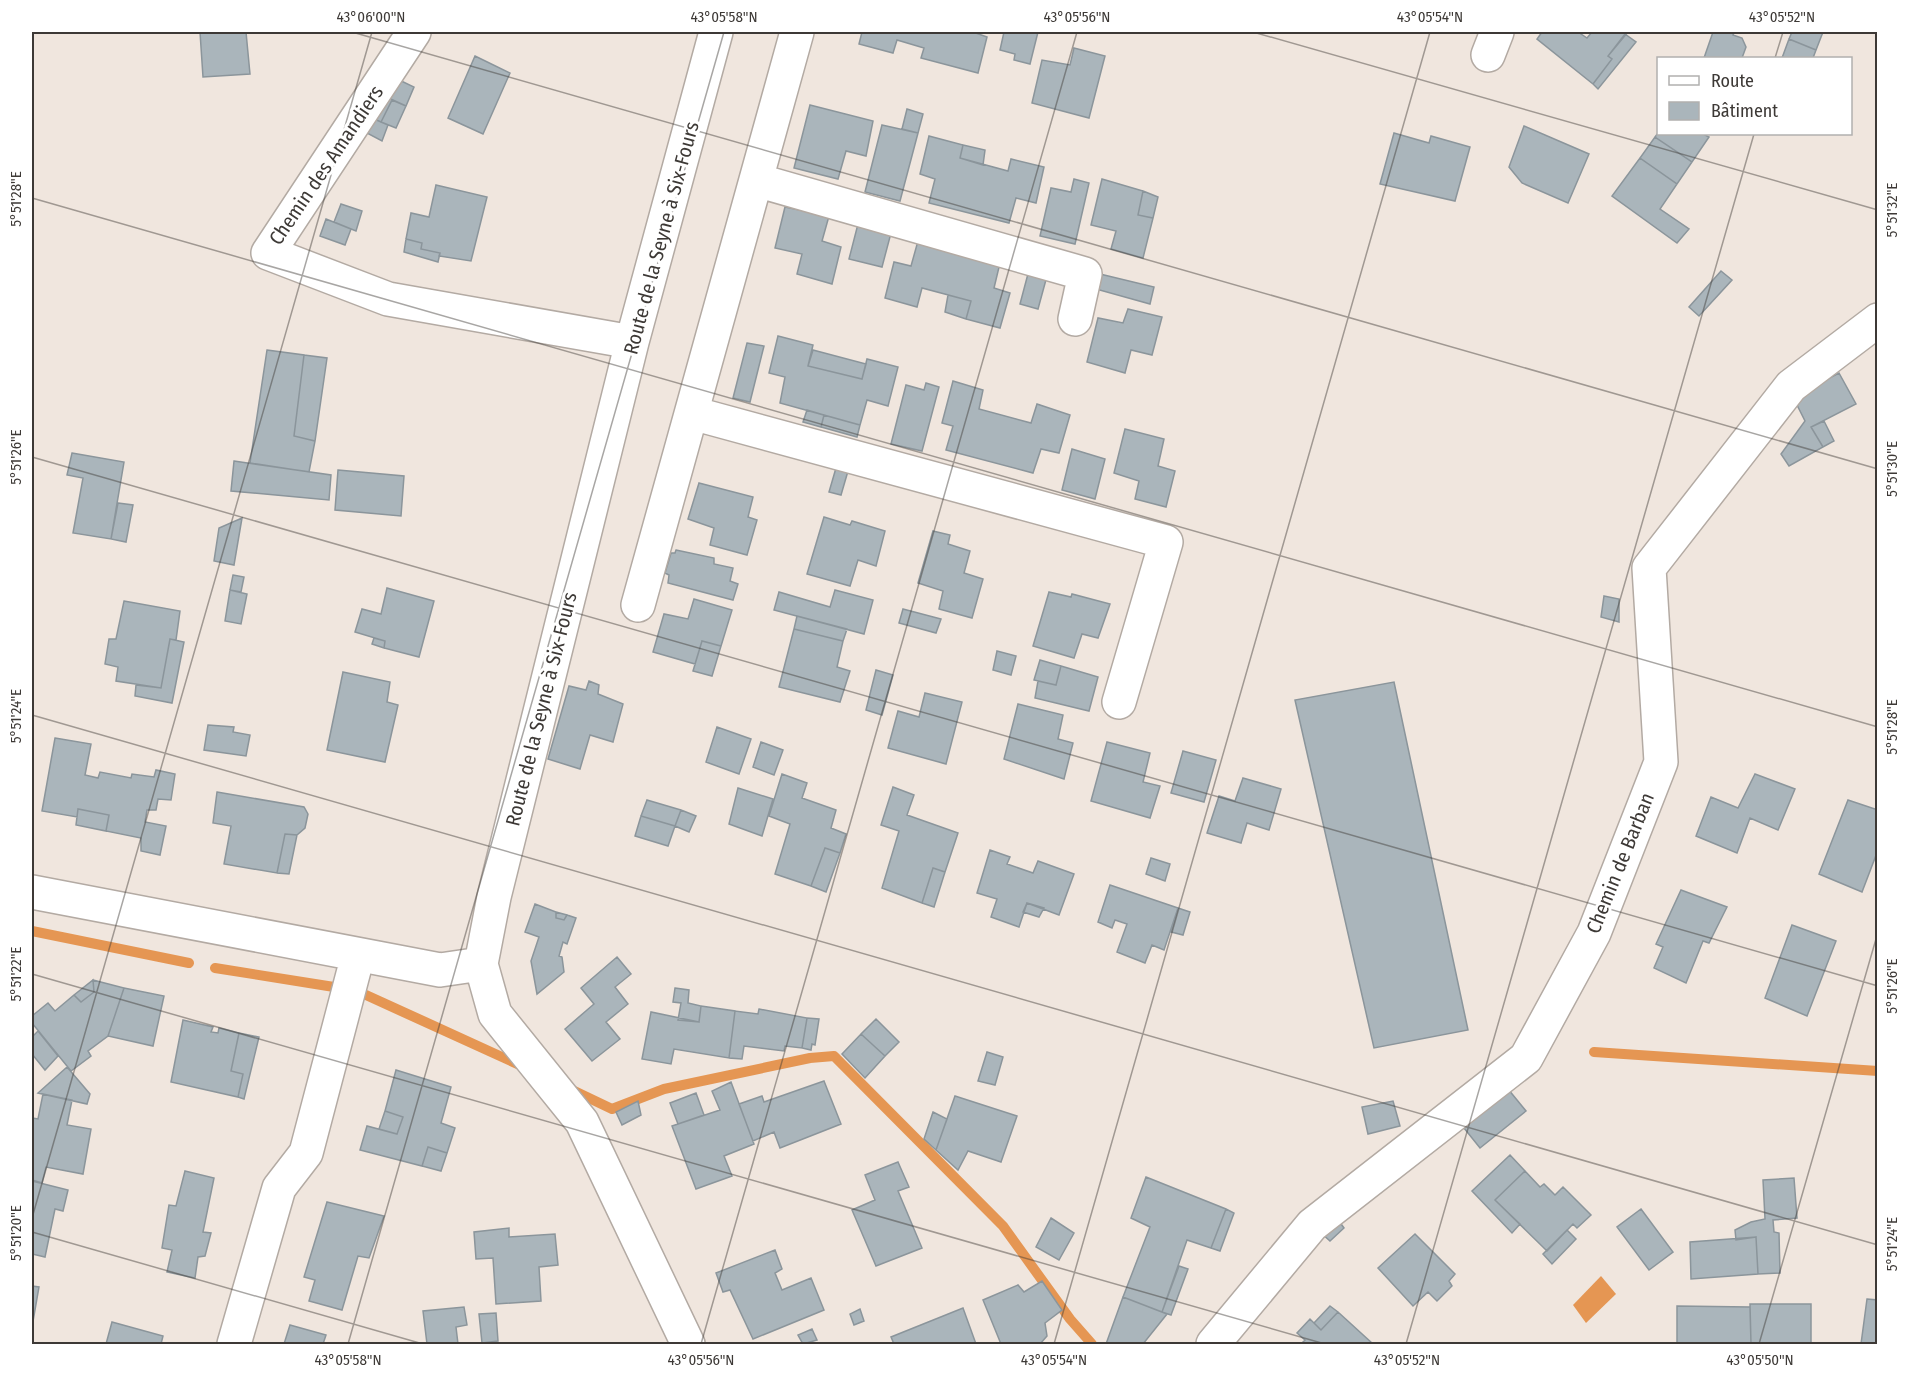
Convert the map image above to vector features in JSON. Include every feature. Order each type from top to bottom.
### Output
[{"type":"street","name":"Chemin des Amandiers","points":[[414,32],[267,253],[388,298],[632,342]]},
{"type":"street","name":"Route de la Seyne à Six-Fours","points":[[688,1344],[582,1122],[495,1014],[481,964],[494,897],[632,342],[716,32]]},
{"type":"street","points":[[638,605],[797,32]]},
{"type":"street","points":[[756,180],[1085,274],[1076,319]]},
{"type":"street","name":"Chemin de Barban","points":[[1213,1344],[1312,1225],[1526,1058],[1594,933],[1661,762],[1649,568],[1791,386],[1878,320]]},
{"type":"street","points":[[692,413],[1166,542],[1119,702]]},
{"type":"street","points":[[32,892],[440,970],[481,964]]},
{"type":"street","points":[[234,1344],[279,1188],[306,1153],[358,955]]},
{"type":"shaded area","points":[[1601,1276],[1616,1294],[1586,1323],[1573,1305]]},
{"type":"building","points":[[200,32],[246,32],[250,74],[203,77]]},
{"type":"building","points":[[862,32],[973,32],[987,37],[978,73],[921,58],[924,48],[897,40],[893,53],[859,44]]},
{"type":"building","points":[[1004,32],[1038,32],[1030,64],[1014,60],[1015,54],[1000,50]]},
{"type":"building","points":[[1542,32],[1578,32],[1587,38],[1592,32],[1628,32],[1608,56],[1612,59],[1593,84],[1537,39]]},
{"type":"building","points":[[1713,32],[1734,32],[1733,35],[1742,38],[1746,47],[1742,57],[1704,57]]},
{"type":"building","points":[[1792,32],[1823,32],[1816,50],[1789,39]]},
{"type":"building","points":[[1625,34],[1636,42],[1598,89],[1593,84],[1612,59],[1608,56]]},
{"type":"building","points":[[1789,39],[1816,50],[1813,57],[1782,57]]},
{"type":"building","points":[[1074,48],[1105,56],[1089,118],[1032,103],[1042,60],[1070,65]]},
{"type":"building","points":[[475,56],[510,73],[483,134],[448,118]]},
{"type":"building","points":[[395,78],[414,87],[406,106],[382,95]]},
{"type":"building","points":[[382,95],[392,100],[381,122],[372,118]]},
{"type":"building","points":[[392,100],[406,106],[396,128],[381,122]]},
{"type":"building","points":[[810,105],[873,121],[866,156],[846,151],[838,179],[794,168]]},
{"type":"building","points":[[907,109],[923,114],[918,133],[902,129]]},
{"type":"building","points":[[372,118],[388,125],[382,141],[365,132]]},
{"type":"building","points":[[882,125],[918,133],[900,201],[865,192]]},
{"type":"building","points":[[1524,126],[1589,154],[1568,203],[1522,183],[1509,167]]},
{"type":"building","points":[[1394,133],[1429,143],[1431,136],[1470,147],[1455,201],[1380,184]]},
{"type":"building","points":[[1657,134],[1709,137],[1692,162],[1655,137]]},
{"type":"building","points":[[929,136],[963,145],[960,158],[1008,171],[1011,159],[1044,167],[1036,203],[1016,198],[1009,223],[929,203],[935,179],[920,174]]},
{"type":"building","points":[[1655,137],[1692,162],[1677,184],[1640,158]]},
{"type":"building","points":[[963,145],[985,150],[983,165],[960,158]]},
{"type":"building","points":[[1640,158],[1677,184],[1660,209],[1689,229],[1677,243],[1612,196]]},
{"type":"building","points":[[1074,179],[1089,183],[1075,244],[1040,236],[1051,188],[1071,192]]},
{"type":"building","points":[[1102,179],[1143,191],[1138,215],[1153,218],[1143,258],[1111,249],[1116,231],[1091,225]]},
{"type":"building","points":[[436,185],[487,197],[471,261],[439,256],[440,253],[421,249],[422,243],[406,239],[411,213],[429,217]]},
{"type":"building","points":[[1143,191],[1158,197],[1153,218],[1138,215]]},
{"type":"building","points":[[341,204],[362,211],[356,231],[334,222]]},
{"type":"building","points":[[785,207],[829,216],[822,241],[841,247],[832,284],[797,274],[802,254],[775,248]]},
{"type":"building","points":[[326,219],[351,229],[345,245],[320,236]]},
{"type":"building","points":[[858,224],[891,233],[882,267],[849,259]]},
{"type":"building","points":[[406,239],[422,243],[421,249],[440,253],[438,262],[404,252]]},
{"type":"building","points":[[918,241],[1000,263],[994,288],[1010,293],[1000,328],[966,319],[971,301],[922,288],[917,307],[885,298],[894,262],[911,266]]},
{"type":"building","points":[[1029,270],[1047,276],[1038,309],[1020,304]]},
{"type":"building","points":[[1721,271],[1732,280],[1699,316],[1689,307]]},
{"type":"building","points":[[1100,274],[1154,287],[1150,304],[1096,289]]},
{"type":"building","points":[[948,295],[971,301],[966,319],[945,312]]},
{"type":"building","points":[[1128,309],[1162,317],[1152,355],[1131,350],[1125,373],[1087,362],[1098,318],[1123,323]]},
{"type":"building","points":[[778,336],[813,345],[808,366],[862,379],[867,359],[898,367],[888,406],[867,400],[860,425],[780,403],[785,377],[769,373]]},
{"type":"building","points":[[747,343],[764,346],[750,402],[733,398]]},
{"type":"building","points":[[267,350],[304,355],[294,436],[315,441],[309,472],[250,463]]},
{"type":"building","points":[[813,350],[866,364],[862,379],[808,366]]},
{"type":"building","points":[[304,355],[327,358],[315,441],[294,436]]},
{"type":"building","points":[[1839,373],[1856,404],[1811,427],[1823,447],[1789,466],[1781,454],[1805,421],[1793,397]]},
{"type":"building","points":[[953,381],[983,390],[979,409],[1031,423],[1037,404],[1070,415],[1059,453],[1041,449],[1033,473],[946,450],[953,426],[942,423]]},
{"type":"building","points":[[926,383],[939,387],[922,451],[891,444],[906,385],[924,390]]},
{"type":"building","points":[[807,410],[824,415],[821,427],[803,422]]},
{"type":"building","points":[[824,415],[860,425],[857,437],[821,427]]},
{"type":"building","points":[[1824,421],[1834,441],[1823,447],[1811,427]]},
{"type":"building","points":[[1125,429],[1164,439],[1158,466],[1175,471],[1166,507],[1135,499],[1139,481],[1114,473]]},
{"type":"building","points":[[1072,449],[1105,459],[1095,499],[1062,490]]},
{"type":"building","points":[[72,453],[124,462],[111,539],[73,533],[83,478],[67,475]]},
{"type":"building","points":[[234,461],[331,475],[329,500],[231,491]]},
{"type":"building","points":[[836,468],[848,471],[841,495],[829,492]]},
{"type":"building","points":[[338,470],[404,476],[401,516],[335,510]]},
{"type":"building","points":[[699,483],[753,497],[748,517],[757,520],[747,555],[710,545],[714,528],[688,519]]},
{"type":"building","points":[[118,503],[133,505],[126,542],[111,539]]},
{"type":"building","points":[[824,517],[850,525],[852,521],[885,531],[876,566],[858,560],[850,586],[807,574]]},
{"type":"building","points":[[242,518],[234,565],[214,561],[219,528]]},
{"type":"building","points":[[933,531],[950,535],[948,544],[970,551],[964,573],[983,579],[972,618],[939,609],[943,591],[918,583]]},
{"type":"building","points":[[676,550],[714,558],[714,564],[733,568],[730,581],[738,584],[733,600],[668,583],[669,575],[665,573],[671,553],[675,553]]},
{"type":"building","points":[[233,575],[244,577],[241,592],[230,590]]},
{"type":"building","points":[[387,588],[434,601],[419,657],[384,648],[385,641],[355,632],[362,609],[381,614]]},
{"type":"building","points":[[230,590],[247,594],[241,624],[225,621]]},
{"type":"building","points":[[835,590],[873,600],[864,634],[774,610],[779,592],[830,607]]},
{"type":"building","points":[[1049,592],[1071,597],[1072,594],[1110,604],[1098,638],[1082,634],[1074,658],[1033,646]]},
{"type":"building","points":[[1604,596],[1619,599],[1619,622],[1601,617]]},
{"type":"building","points":[[694,599],[732,610],[721,646],[702,641],[695,664],[653,652],[664,614],[688,619]]},
{"type":"building","points":[[124,601],[180,611],[176,640],[170,639],[161,688],[116,681],[118,667],[105,664],[109,639],[116,639]]},
{"type":"building","points":[[903,609],[941,619],[936,633],[899,623]]},
{"type":"building","points":[[797,616],[847,629],[843,641],[794,629]]},
{"type":"building","points":[[794,629],[843,641],[837,667],[850,671],[840,702],[779,687]]},
{"type":"building","points":[[374,638],[385,641],[384,648],[372,644]]},
{"type":"building","points":[[170,639],[184,642],[172,703],[135,696],[136,685],[161,688]]},
{"type":"building","points":[[702,641],[721,646],[712,676],[693,671]]},
{"type":"building","points":[[997,651],[1016,656],[1011,675],[993,670]]},
{"type":"building","points":[[1040,660],[1061,666],[1056,685],[1034,680]]},
{"type":"building","points":[[1061,666],[1098,677],[1089,711],[1035,698],[1038,681],[1056,685]]},
{"type":"building","points":[[876,670],[893,675],[882,715],[866,710]]},
{"type":"building","points":[[343,672],[390,682],[387,702],[398,705],[385,762],[327,750]]},
{"type":"building","points":[[589,681],[599,685],[598,694],[623,704],[613,742],[590,735],[580,769],[548,759],[569,686],[586,690]]},
{"type":"building","points":[[1394,682],[1468,1030],[1374,1048],[1295,700]]},
{"type":"building","points":[[925,693],[962,702],[946,764],[888,748],[898,711],[919,717]]},
{"type":"building","points":[[1018,704],[1063,715],[1058,739],[1073,743],[1064,779],[1004,759]]},
{"type":"building","points":[[208,725],[234,727],[233,732],[250,735],[246,756],[204,750]]},
{"type":"building","points":[[717,727],[751,739],[739,774],[706,762]]},
{"type":"building","points":[[55,738],[91,744],[85,775],[98,778],[100,772],[131,778],[132,774],[154,777],[156,770],[175,774],[171,800],[158,799],[156,810],[147,810],[145,822],[166,826],[160,855],[141,851],[141,838],[106,831],[109,815],[78,809],[77,817],[42,811]]},
{"type":"building","points":[[761,742],[783,750],[774,775],[753,767]]},
{"type":"building","points":[[1107,742],[1150,753],[1143,782],[1160,786],[1150,818],[1091,801]]},
{"type":"building","points":[[1183,751],[1216,760],[1204,802],[1171,793]]},
{"type":"building","points":[[782,774],[807,783],[802,798],[836,810],[831,828],[846,834],[840,853],[825,848],[811,886],[775,874],[790,824],[769,816]]},
{"type":"building","points":[[1755,774],[1795,789],[1778,830],[1750,818],[1737,853],[1696,836],[1711,797],[1738,808]]},
{"type":"building","points":[[1243,778],[1281,789],[1269,830],[1247,823],[1241,843],[1207,833],[1219,796],[1235,801]]},
{"type":"building","points":[[893,787],[914,795],[907,815],[958,833],[945,872],[933,868],[922,903],[882,888],[899,831],[881,825]]},
{"type":"building","points":[[738,788],[773,799],[762,836],[729,824]]},
{"type":"building","points":[[217,792],[304,807],[308,814],[305,828],[297,835],[285,834],[277,873],[224,864],[231,826],[213,823]]},
{"type":"building","points":[[647,800],[681,810],[675,826],[641,816]]},
{"type":"building","points":[[1848,800],[1878,810],[1878,850],[1862,892],[1819,874]]},
{"type":"building","points":[[78,809],[109,815],[106,831],[76,825]]},
{"type":"building","points":[[681,810],[696,816],[689,832],[675,826]]},
{"type":"building","points":[[641,816],[675,826],[668,846],[635,836]]},
{"type":"building","points":[[285,834],[297,835],[289,874],[277,873]]},
{"type":"building","points":[[825,848],[840,853],[826,892],[811,886]]},
{"type":"building","points":[[990,850],[1010,857],[1007,864],[1033,873],[1038,861],[1074,874],[1059,915],[1027,903],[1019,927],[991,917],[997,899],[977,893]]},
{"type":"building","points":[[1151,858],[1170,864],[1165,881],[1146,874]]},
{"type":"building","points":[[933,868],[945,872],[934,907],[922,903]]},
{"type":"building","points":[[1110,885],[1178,908],[1164,950],[1152,945],[1145,963],[1117,952],[1127,924],[1115,920],[1112,928],[1098,922]]},
{"type":"building","points":[[1681,890],[1727,907],[1709,943],[1703,941],[1686,983],[1654,968],[1663,947],[1656,944]]},
{"type":"building","points":[[1027,903],[1044,908],[1039,917],[1023,912]]},
{"type":"building","points":[[535,904],[556,912],[556,918],[564,920],[567,915],[576,918],[567,944],[563,942],[559,956],[562,957],[564,972],[537,994],[531,961],[539,937],[525,932]]},
{"type":"building","points":[[1178,908],[1190,912],[1183,935],[1171,932]]},
{"type":"building","points":[[556,912],[567,915],[564,920],[556,918]]},
{"type":"building","points":[[1792,925],[1836,941],[1807,1016],[1765,998]]},
{"type":"building","points":[[617,957],[631,974],[615,987],[628,1004],[606,1022],[620,1039],[592,1061],[565,1029],[594,1004],[581,988]]},
{"type":"building","points":[[93,980],[124,988],[108,1036],[88,1051],[91,1056],[71,1071],[32,1023],[32,1016],[48,1003],[55,1011],[74,995],[81,1002],[94,992]]},
{"type":"building","points":[[93,980],[94,992],[81,1002],[74,995]]},
{"type":"building","points":[[124,988],[164,996],[153,1046],[108,1036]]},
{"type":"building","points":[[675,988],[689,990],[688,1003],[701,1006],[699,1022],[678,1020],[681,1003],[673,1002]]},
{"type":"building","points":[[701,1006],[735,1011],[729,1058],[674,1049],[671,1064],[642,1059],[651,1012],[699,1022]]},
{"type":"building","points":[[759,1009],[807,1018],[802,1048],[785,1046],[784,1051],[744,1046],[742,1059],[729,1058],[735,1011],[758,1014]]},
{"type":"building","points":[[807,1018],[819,1019],[815,1045],[812,1044],[811,1050],[802,1048]]},
{"type":"building","points":[[876,1019],[899,1042],[885,1056],[861,1034]]},
{"type":"building","points":[[183,1020],[213,1027],[211,1032],[218,1033],[219,1028],[239,1033],[231,1071],[243,1074],[238,1097],[171,1082]]},
{"type":"building","points":[[38,1031],[58,1056],[45,1070],[32,1054],[32,1037]]},
{"type":"building","points":[[239,1033],[259,1037],[244,1099],[238,1097],[243,1074],[231,1071]]},
{"type":"building","points":[[861,1034],[885,1056],[865,1078],[842,1054]]},
{"type":"building","points":[[987,1052],[1003,1057],[995,1085],[978,1081]]},
{"type":"building","points":[[67,1067],[90,1094],[87,1104],[38,1093]]},
{"type":"building","points":[[396,1070],[451,1087],[441,1123],[455,1128],[447,1153],[428,1147],[422,1166],[360,1150],[367,1126],[397,1134],[403,1117],[385,1111]]},
{"type":"building","points":[[824,1081],[841,1124],[780,1148],[774,1132],[753,1141],[739,1104],[762,1096],[764,1102]]},
{"type":"building","points":[[731,1082],[754,1144],[724,1156],[732,1176],[696,1189],[672,1126],[720,1110],[712,1091]]},
{"type":"building","points":[[1508,1089],[1526,1111],[1480,1148],[1464,1128]]},
{"type":"building","points":[[696,1093],[704,1115],[678,1124],[670,1103]]},
{"type":"building","points":[[43,1094],[72,1100],[67,1125],[91,1129],[83,1174],[46,1167],[42,1183],[32,1180],[32,1118],[38,1119]]},
{"type":"building","points":[[955,1096],[1017,1116],[1001,1162],[968,1151],[958,1170],[936,1150]]},
{"type":"building","points":[[638,1101],[641,1115],[622,1125],[616,1112]]},
{"type":"building","points":[[1393,1101],[1400,1126],[1368,1134],[1362,1107]]},
{"type":"building","points":[[385,1111],[403,1117],[397,1134],[379,1129]]},
{"type":"building","points":[[933,1112],[947,1119],[936,1150],[924,1139]]},
{"type":"building","points":[[428,1147],[447,1153],[441,1171],[422,1166]]},
{"type":"building","points":[[1510,1155],[1525,1171],[1495,1200],[1520,1224],[1512,1233],[1472,1191]]},
{"type":"building","points":[[898,1162],[909,1187],[898,1191],[922,1248],[876,1266],[852,1210],[875,1200],[865,1175]]},
{"type":"building","points":[[185,1171],[214,1178],[203,1232],[211,1233],[205,1256],[198,1257],[195,1278],[167,1272],[172,1250],[162,1248],[169,1205],[176,1206]]},
{"type":"building","points":[[1525,1171],[1540,1187],[1544,1184],[1555,1195],[1563,1187],[1591,1215],[1577,1228],[1573,1224],[1547,1251],[1495,1200]]},
{"type":"building","points":[[1146,1177],[1226,1209],[1211,1248],[1187,1240],[1162,1312],[1123,1297],[1150,1227],[1131,1218]]},
{"type":"building","points":[[1794,1178],[1797,1218],[1773,1220],[1774,1232],[1779,1233],[1780,1273],[1758,1274],[1756,1237],[1736,1240],[1735,1230],[1751,1222],[1765,1219],[1763,1180]]},
{"type":"building","points":[[32,1181],[68,1190],[63,1211],[55,1209],[45,1257],[32,1254]]},
{"type":"building","points":[[327,1202],[384,1216],[369,1258],[358,1256],[342,1310],[309,1301],[315,1280],[304,1277]]},
{"type":"building","points":[[1226,1209],[1234,1213],[1220,1251],[1211,1248]]},
{"type":"building","points":[[1641,1209],[1673,1252],[1649,1270],[1617,1227]]},
{"type":"building","points":[[1336,1217],[1344,1228],[1330,1241],[1320,1232]]},
{"type":"building","points":[[1051,1218],[1074,1233],[1059,1260],[1036,1247]]},
{"type":"building","points":[[509,1228],[509,1237],[555,1234],[558,1265],[539,1267],[541,1301],[496,1304],[493,1258],[476,1259],[474,1232]]},
{"type":"building","points":[[1567,1230],[1576,1239],[1552,1264],[1543,1254]]},
{"type":"building","points":[[1415,1234],[1455,1274],[1449,1281],[1452,1286],[1437,1301],[1428,1292],[1413,1306],[1378,1268]]},
{"type":"building","points":[[1756,1237],[1758,1274],[1691,1279],[1690,1242]]},
{"type":"building","points":[[775,1250],[782,1269],[775,1273],[782,1290],[811,1278],[824,1310],[753,1339],[730,1290],[723,1292],[716,1273]]},
{"type":"building","points":[[1179,1266],[1188,1269],[1171,1315],[1162,1312]]},
{"type":"building","points":[[1042,1281],[1062,1310],[1045,1323],[1047,1336],[1040,1344],[1001,1344],[983,1300],[1018,1285],[1024,1292]]},
{"type":"building","points":[[32,1286],[39,1287],[32,1327]]},
{"type":"building","points":[[1123,1297],[1167,1314],[1143,1344],[1106,1344]]},
{"type":"building","points":[[1867,1299],[1878,1300],[1878,1344],[1861,1344]]},
{"type":"building","points":[[1750,1304],[1811,1304],[1811,1344],[1751,1344]]},
{"type":"building","points":[[1330,1306],[1338,1312],[1321,1330],[1314,1323]]},
{"type":"building","points":[[1677,1306],[1750,1307],[1751,1344],[1677,1344]]},
{"type":"building","points":[[464,1307],[467,1325],[456,1327],[458,1344],[427,1344],[423,1311]]},
{"type":"building","points":[[963,1308],[976,1344],[894,1344],[891,1337]]},
{"type":"building","points":[[860,1309],[864,1321],[854,1325],[850,1314]]},
{"type":"building","points":[[1338,1312],[1373,1344],[1301,1344],[1305,1340],[1297,1333],[1310,1319],[1321,1330]]},
{"type":"building","points":[[496,1313],[498,1341],[482,1343],[479,1314]]},
{"type":"building","points":[[112,1322],[163,1336],[161,1344],[106,1344]]},
{"type":"building","points":[[290,1325],[326,1335],[323,1344],[284,1344]]},
{"type":"building","points":[[812,1329],[817,1340],[803,1344],[798,1335]]},
{"type":"waterway","points":[[32,931],[189,963]]},
{"type":"waterway","points":[[215,968],[334,987]]},
{"type":"waterway","points":[[366,995],[524,1067]]},
{"type":"waterway","points":[[1594,1052],[1878,1071]]},
{"type":"waterway","points":[[568,1088],[612,1109],[664,1089],[810,1058],[834,1056],[1003,1226],[1070,1319],[1092,1344]]}]
